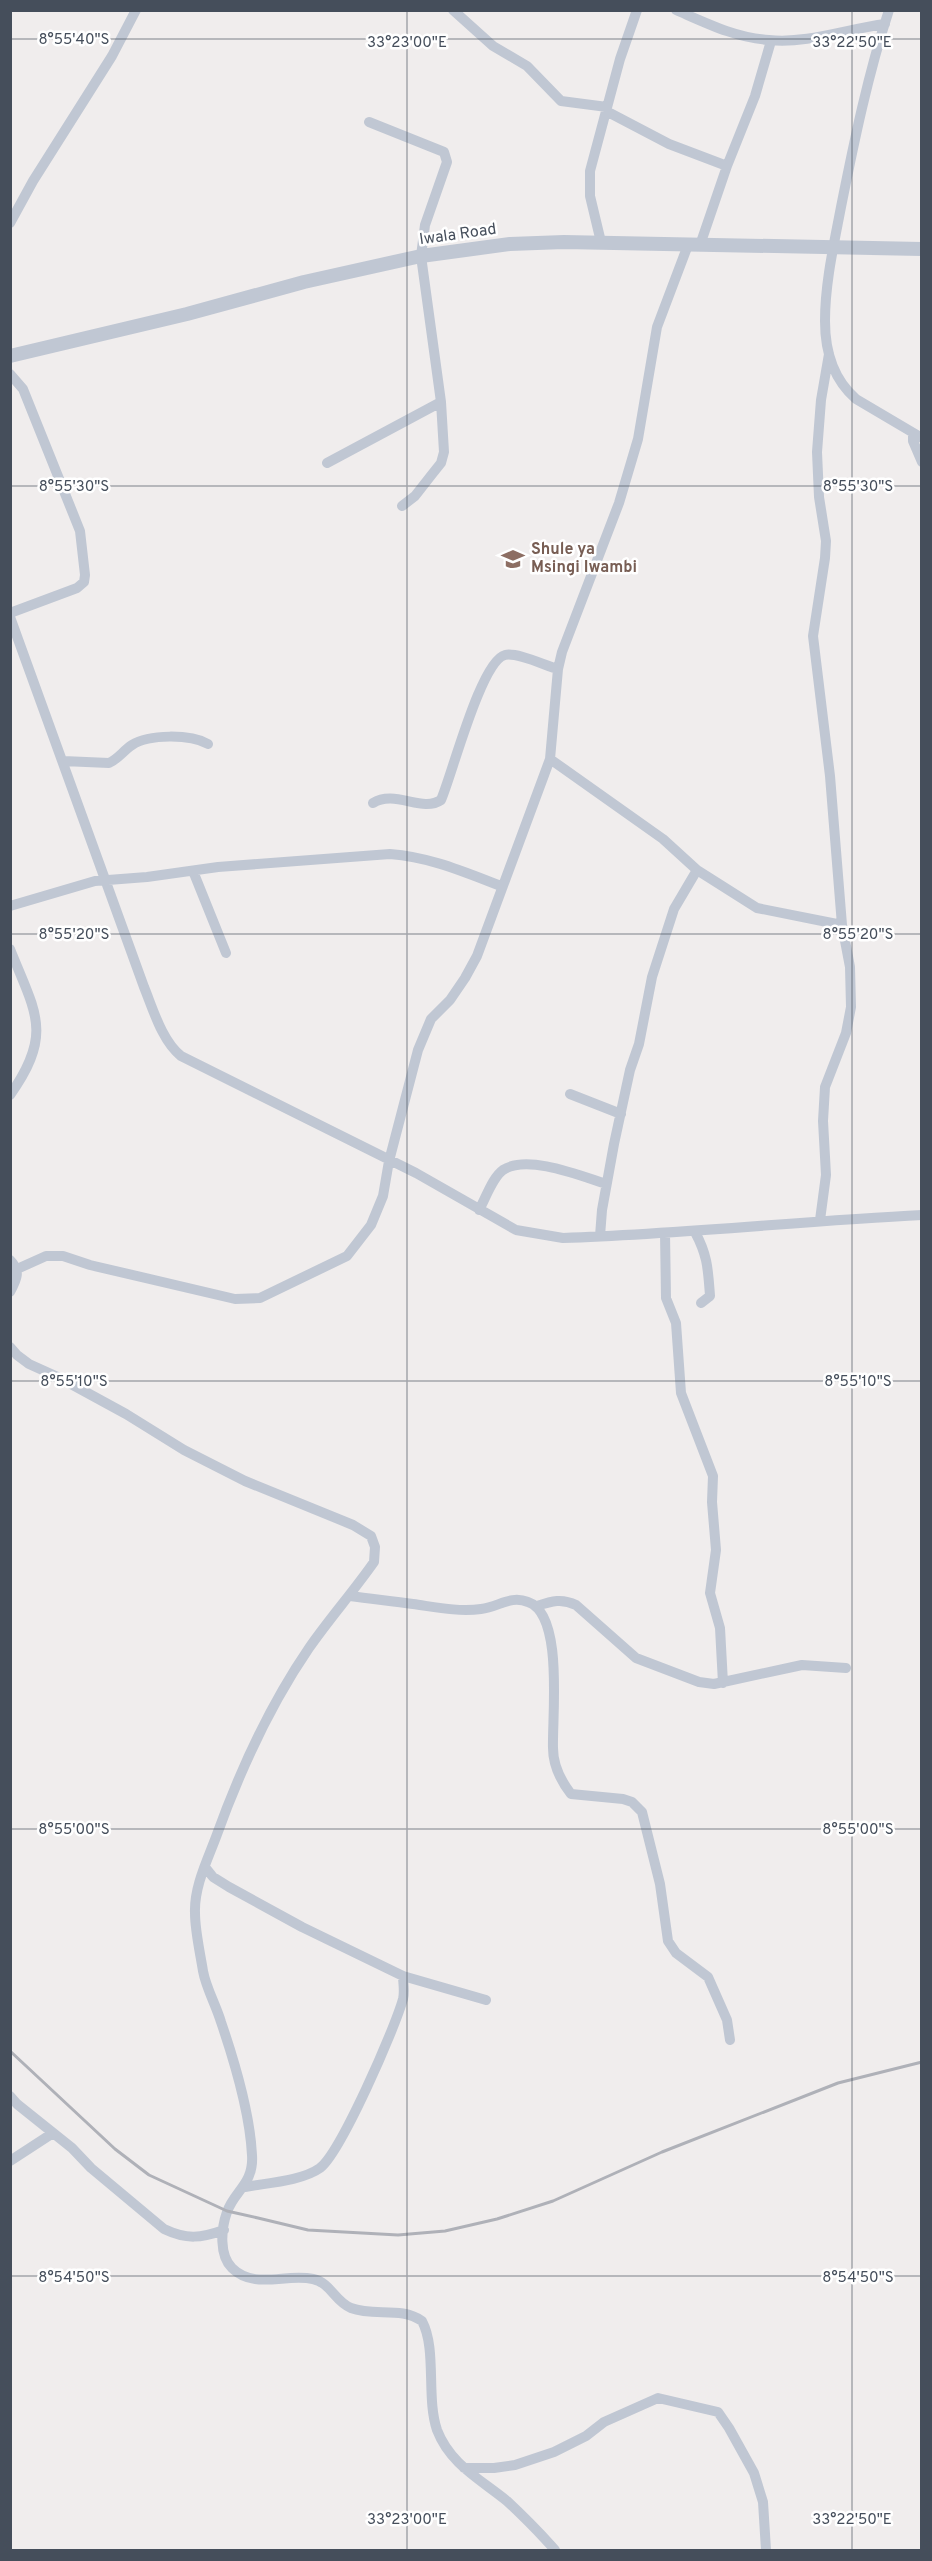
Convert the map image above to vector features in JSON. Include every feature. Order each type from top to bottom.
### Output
[{"type":"street","points":[[10,223],[33,181],[118,46],[136,10]]},
{"type":"street","points":[[453,10],[493,46],[527,66],[563,102],[607,109],[669,144],[727,166]]},
{"type":"street","points":[[601,242],[590,196],[590,171],[637,10]]},
{"type":"street","points":[[676,10],[722,29],[771,41],[804,38],[885,24]]},
{"type":"street","points":[[889,10],[848,172],[833,249],[825,313],[829,354],[837,380],[856,399],[917,436],[913,441],[921,462]]},
{"type":"street","points":[[10,1292],[17,1277],[14,1264],[46,1256],[63,1256],[90,1265],[235,1299],[260,1298],[353,1251],[371,1225],[381,1203],[389,1161],[418,1050],[431,1019],[455,993],[477,956],[501,886],[529,819],[550,759],[558,669],[571,626],[619,503],[638,439],[657,327],[694,245],[755,96],[771,41]]},
{"type":"street","points":[[369,122],[438,149],[446,157],[447,162],[425,225],[421,256],[441,402],[444,452],[441,463],[415,496],[402,506]]},
{"type":"street","name":"Iwala Road","points":[[10,356],[188,314],[304,282],[421,256],[510,244],[601,242],[833,249],[921,249]]},
{"type":"street","points":[[820,1220],[826,1175],[824,1094],[828,1076],[846,1033],[851,1007],[850,967],[842,925],[830,776],[813,636],[826,541],[819,497],[817,452],[821,400],[829,354]]},
{"type":"street","points":[[10,374],[23,389],[70,501],[80,531],[85,575],[84,582],[77,588],[10,615],[144,987],[175,1052],[416,1173],[516,1230],[562,1238],[695,1232],[820,1220],[921,1215]]},
{"type":"street","points":[[327,463],[441,402]]},
{"type":"street","points":[[373,803],[387,797],[430,804],[441,800],[477,698],[489,670],[499,658],[504,655],[513,655],[558,669]]},
{"type":"street","points":[[63,761],[109,763],[133,745],[159,738],[191,738],[208,744]]},
{"type":"street","points":[[550,759],[663,839],[697,870],[757,908],[842,925]]},
{"type":"street","points":[[10,906],[82,883],[240,865],[390,854],[416,856],[436,861],[501,886]]},
{"type":"street","points":[[600,1236],[606,1184],[630,1070],[639,1044],[652,976],[674,909],[697,870]]},
{"type":"street","points":[[193,871],[226,953]]},
{"type":"street","points":[[10,949],[38,1023],[38,1037],[33,1055],[10,1095]]},
{"type":"street","points":[[570,1094],[621,1114]]},
{"type":"street","points":[[479,1209],[501,1171],[514,1164],[544,1166],[606,1184]]},
{"type":"street","points":[[695,1232],[707,1256],[710,1276],[710,1296],[701,1304]]},
{"type":"street","points":[[665,1233],[666,1298],[676,1323],[681,1393],[713,1476],[712,1502],[717,1550],[710,1593],[720,1628],[723,1683]]},
{"type":"street","points":[[10,1347],[29,1364],[126,1414],[184,1450],[245,1481],[353,1525],[371,1536],[375,1547],[374,1562],[308,1649],[271,1713],[227,1805],[197,1890],[195,1912],[204,1974],[225,2032],[249,2135],[252,2165],[245,2187],[227,2211],[222,2239],[230,2265],[247,2277],[266,2280],[311,2279],[329,2288],[344,2305],[352,2309],[404,2313],[423,2321],[436,2426],[449,2454],[534,2526],[555,2550]]},
{"type":"street","points":[[350,1596],[447,1609],[487,1608],[507,1599],[515,1599],[537,1606],[561,1600],[567,1601],[576,1605],[629,1653],[644,1662],[699,1682],[723,1683],[802,1665],[846,1668]]},
{"type":"street","points":[[537,1606],[545,1616],[552,1649],[553,1748],[560,1776],[571,1794],[623,1799],[632,1802],[642,1812],[660,1884],[668,1941],[676,1953],[708,1977],[727,2020],[730,2040]]},
{"type":"street","points":[[205,1867],[220,1882],[281,1916],[403,1976],[486,2000]]},
{"type":"street","points":[[245,2187],[283,2181],[315,2171],[325,2163],[360,2101],[397,2018],[404,1995],[403,1976]]},
{"type":"street","points":[[10,2096],[96,2173],[164,2229],[177,2235],[195,2238],[224,2230]]},
{"type":"street","points":[[10,2161],[53,2133]]},
{"type":"street","points":[[464,2468],[494,2469],[515,2465],[554,2452],[586,2436],[604,2422],[657,2398],[718,2412],[754,2473],[763,2502],[766,2550]]},
{"type":"railway","points":[[10,2051],[115,2149],[149,2175],[227,2211],[308,2230],[398,2235],[445,2231],[497,2219],[553,2201],[662,2152],[838,2083],[922,2062]]},
{"type":"place","name":"Shule ya Msingi Iwambi","points":[[513,559]]}]
